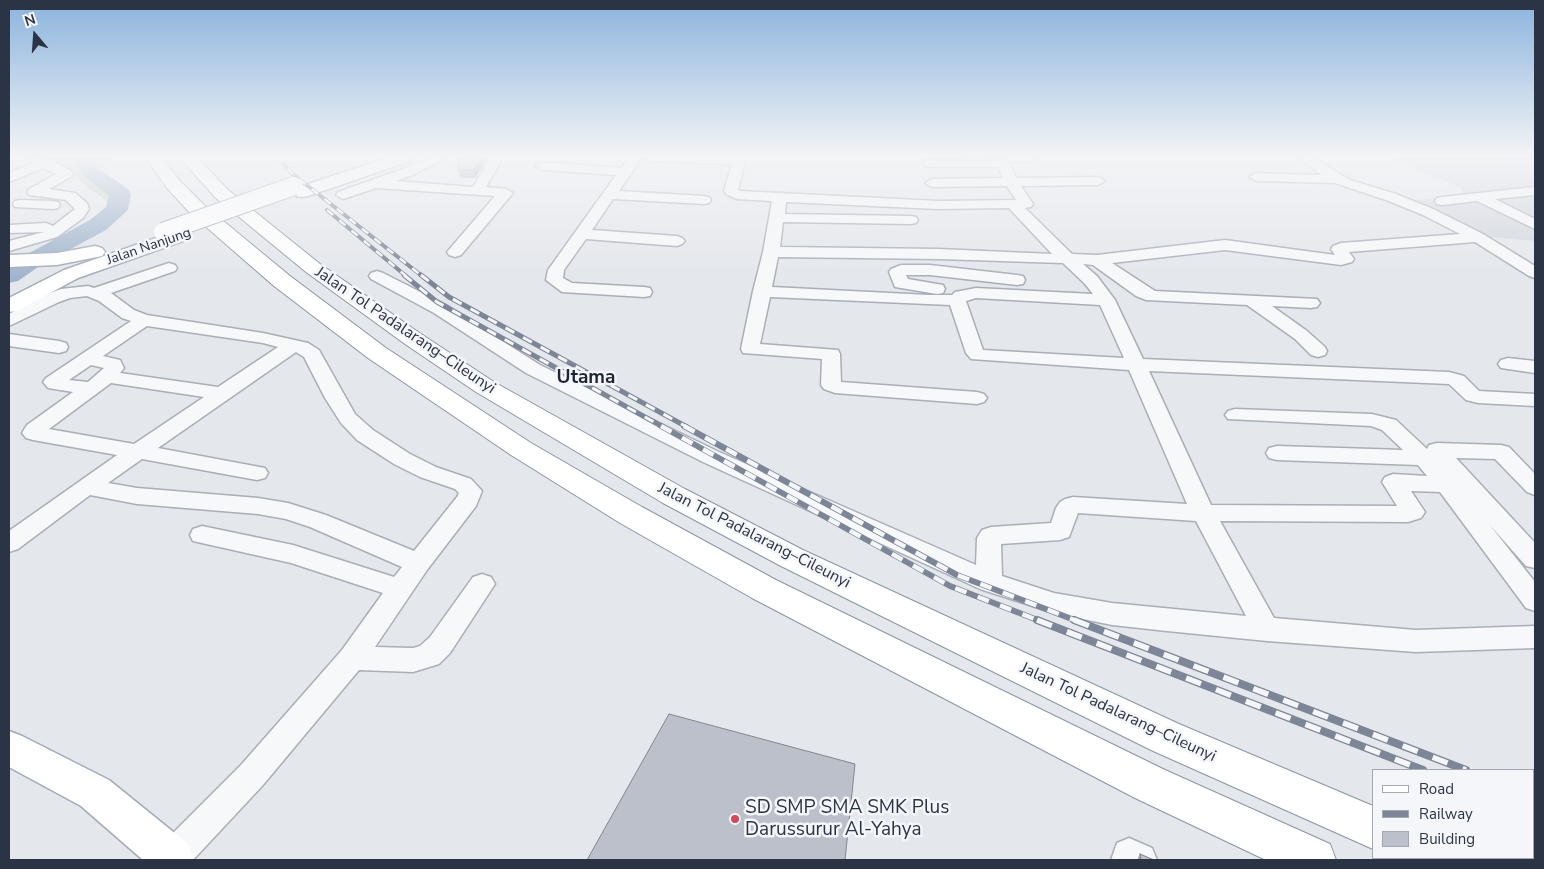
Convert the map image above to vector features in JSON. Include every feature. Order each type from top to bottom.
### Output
[{"type":"highway","name":"Jalan Tol Padalarang–Cileunyi","points":[[187,198],[282,281],[377,353],[538,460],[631,515],[764,589],[1150,784],[1314,860]]},
{"type":"highway","name":"Jalan Tol Padalarang–Cileunyi","points":[[226,198],[313,268],[413,339],[485,387],[674,496],[792,558],[1165,737],[1372,828]]},
{"type":"main road","name":"Jalan Nanjung","points":[[9,306],[55,269],[170,235],[274,198]]},
{"type":"main road","name":"Jalan Nanjung","points":[[9,297],[55,269],[118,246],[170,235]]},
{"type":"main road","points":[[15,266],[55,269]]},
{"type":"main road","points":[[9,748],[95,793],[171,859]]},
{"type":"street","points":[[14,203],[27,198]]},
{"type":"street","points":[[455,252],[503,198]]},
{"type":"street","points":[[608,198],[556,270],[554,280],[568,288],[644,292]]},
{"type":"street","points":[[658,198],[704,200]]},
{"type":"street","points":[[780,198],[751,350],[831,354],[831,385],[835,387],[978,398]]},
{"type":"street","points":[[791,198],[938,205],[1026,204],[1022,198]]},
{"type":"street","points":[[1391,198],[1478,237],[1535,273]]},
{"type":"street","points":[[1442,201],[1474,198]]},
{"type":"street","points":[[1480,198],[1535,225]]},
{"type":"street","points":[[9,246],[48,236],[78,215],[82,209],[82,206],[72,199],[53,205],[14,203]]},
{"type":"street","points":[[1014,205],[1036,229],[1091,280],[1106,300],[1203,513],[1267,630]]},
{"type":"street","points":[[776,225],[911,220]]},
{"type":"street","points":[[776,225],[885,234]]},
{"type":"street","points":[[9,229],[64,226]]},
{"type":"street","points":[[583,234],[677,241]]},
{"type":"street","points":[[771,252],[939,254],[1097,260],[1145,256],[1221,245],[1344,260],[1346,259],[1339,248],[1478,237]]},
{"type":"street","points":[[1097,260],[1142,292],[1152,296],[1311,303]]},
{"type":"street","points":[[95,293],[169,268]]},
{"type":"street","points":[[959,298],[931,287],[901,283],[897,272],[901,270],[930,270],[1017,280]]},
{"type":"street","points":[[377,276],[440,310],[533,369],[711,457],[989,582],[1054,603],[1112,614],[1267,630],[1416,641],[1535,638]]},
{"type":"street","points":[[9,321],[53,298],[80,291],[95,293],[105,297],[128,314],[144,320],[189,325],[294,345],[312,354],[335,398],[348,418],[365,435],[402,459],[428,472],[463,484],[471,490],[468,500],[418,563],[352,658],[252,775],[171,859]]},
{"type":"street","points":[[762,291],[874,298],[959,298],[976,292],[1106,300]]},
{"type":"street","points":[[959,298],[975,353],[978,355],[1053,361],[1449,378],[1457,380],[1473,396],[1478,398],[1535,400]]},
{"type":"street","points":[[1251,300],[1301,335],[1318,351]]},
{"type":"street","points":[[144,320],[53,382],[56,384],[100,382],[223,394]]},
{"type":"street","points":[[9,340],[59,347]]},
{"type":"street","points":[[9,543],[86,487],[294,345]]},
{"type":"street","points":[[86,358],[113,364],[114,368],[100,382],[34,430],[33,433],[257,473]]},
{"type":"street","points":[[1508,364],[1535,367]]},
{"type":"street","points":[[1235,416],[1378,421],[1389,426],[1460,493],[1535,558]]},
{"type":"street","points":[[1535,487],[1501,452],[1437,450],[1460,493],[1535,600]]},
{"type":"street","points":[[1277,454],[1424,458]]},
{"type":"street","points":[[989,582],[989,538],[991,536],[1060,531],[1068,508],[1072,505],[1203,513],[1408,514],[1413,513],[1412,510],[1393,482],[1460,493]]},
{"type":"street","points":[[86,487],[137,496],[258,506],[288,511],[318,521],[418,563]]},
{"type":"street","points":[[202,535],[294,554],[400,589]]},
{"type":"street","points":[[352,658],[413,660],[429,656],[440,645],[482,584]]},
{"type":"street","points":[[1128,860],[1129,855],[1140,860]]},
{"type":"shaded area","points":[[1439,198],[1535,198],[1535,241],[1489,237],[1426,208],[1416,200]]},
{"type":"green space","points":[[102,198],[115,198],[111,204]]},
{"type":"building","name":"SD SMP SMA SMK Plus Darussurur Al-Yahya","points":[[669,714],[855,764],[845,860],[587,860]]},
{"type":"building","points":[[1140,854],[1154,860],[1141,860]]},
{"type":"waterway","points":[[9,275],[32,260],[98,225],[117,210],[119,198]]},
{"type":"railway","points":[[323,198],[422,276]]},
{"type":"railway","points":[[327,210],[406,276]]},
{"type":"railway","points":[[404,275],[437,302],[663,427]]},
{"type":"railway","points":[[421,275],[449,297],[687,427]]},
{"type":"railway","points":[[661,426],[950,586],[1040,621]]},
{"type":"railway","points":[[684,426],[957,575],[1077,621]]},
{"type":"railway","points":[[1037,620],[1420,769]]},
{"type":"railway","points":[[1074,620],[1463,769]]},
{"type":"place","name":"SD SMP SMA SMK Plus Darussurur Al-Yahya","points":[[735,819]]},
{"type":"district","name":"Utama","points":[[586,378]]}]
